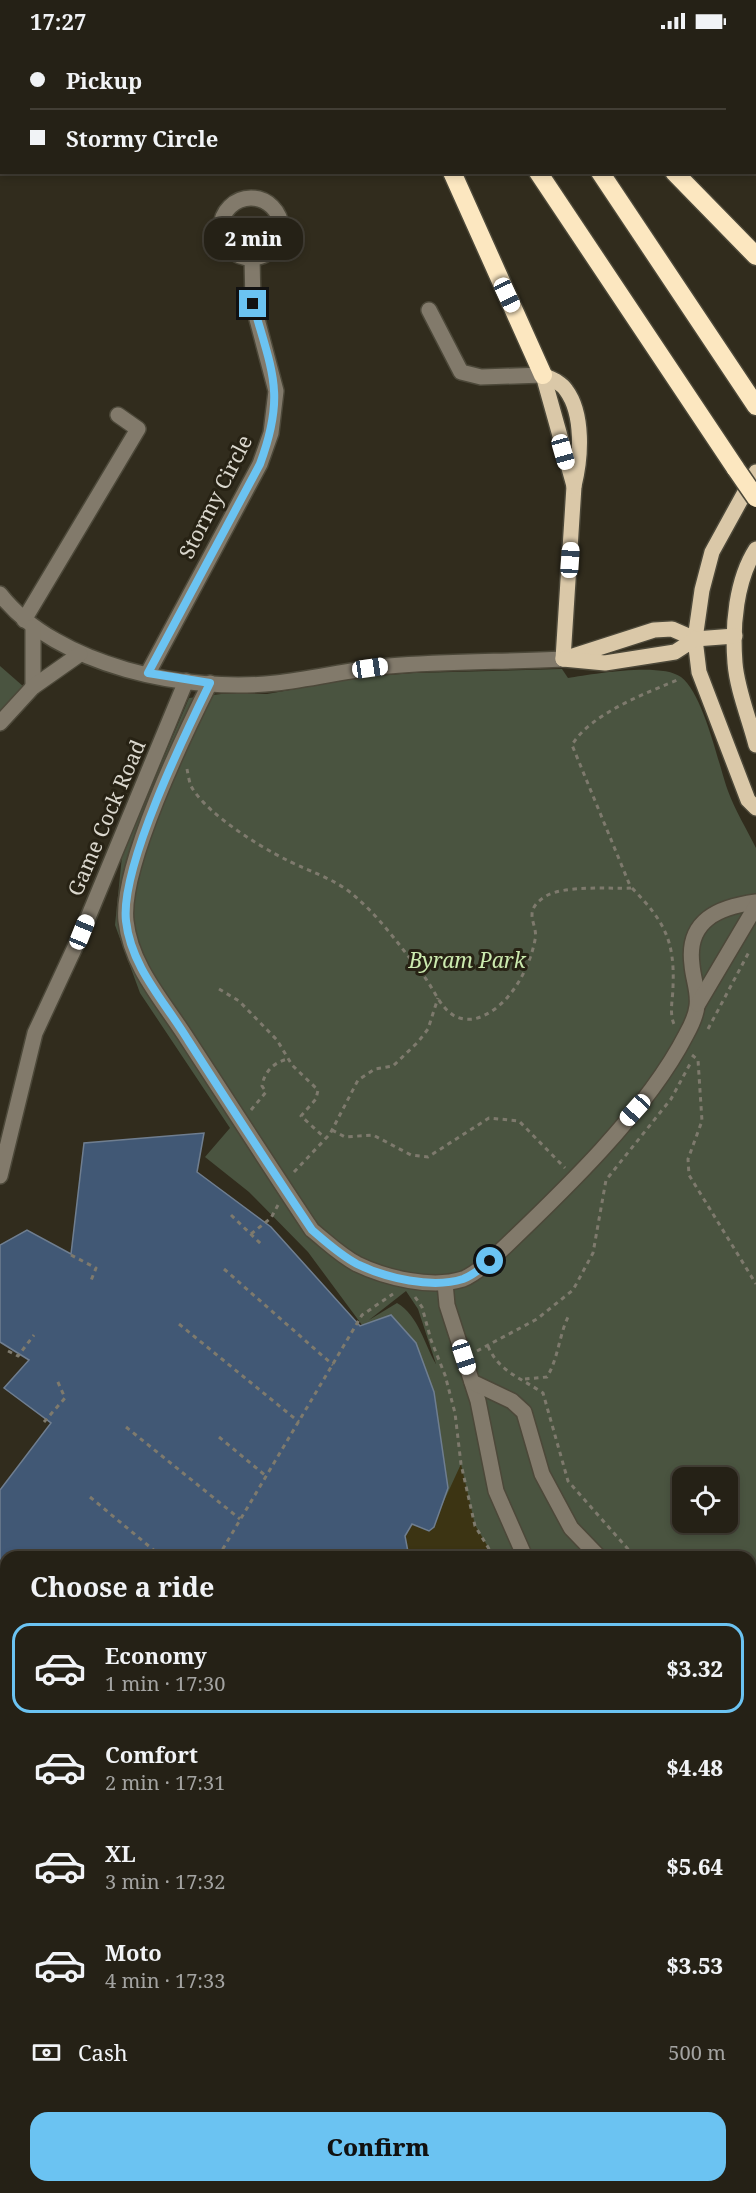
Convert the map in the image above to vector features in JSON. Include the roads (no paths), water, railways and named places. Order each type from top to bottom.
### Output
[{"type":"highway","points":[[453,174],[543,375]]},
{"type":"highway","points":[[539,174],[756,498]]},
{"type":"highway","points":[[601,174],[756,406]]},
{"type":"highway","points":[[676,174],[756,256]]},
{"type":"main road","points":[[543,375],[574,486]]},
{"type":"main road","points":[[543,375],[561,384],[573,400],[580,462],[574,486],[563,659]]},
{"type":"main road","points":[[756,472],[712,552],[702,590],[695,639],[699,672],[748,800],[756,808]]},
{"type":"main road","points":[[756,549],[747,566],[738,599],[735,636],[735,665],[756,745]]},
{"type":"main road","points":[[563,659],[654,630],[672,629],[695,639],[735,636]]},
{"type":"main road","points":[[563,659],[605,663],[675,652],[695,639]]},
{"type":"street","name":"Stormy Circle","points":[[148,673],[260,464],[271,433],[276,391],[253,304],[252,258]]},
{"type":"street","points":[[429,310],[461,372],[482,376],[543,375]]},
{"type":"street","points":[[33,687],[29,624],[138,429],[118,415]]},
{"type":"street","points":[[0,594],[29,624],[80,654],[186,681],[275,684],[388,666],[563,659]]},
{"type":"street","points":[[0,723],[33,687],[80,654]]},
{"type":"street","name":"Game Cock Road","points":[[0,1176],[35,1033],[82,932],[186,681]]},
{"type":"street","points":[[210,683],[179,748],[138,854],[126,899],[126,921],[142,971],[312,1230],[340,1253],[358,1264],[401,1283],[445,1283],[477,1273],[635,1110],[682,1043],[698,1004],[756,904]]},
{"type":"street","points":[[698,1004],[691,958],[692,941],[696,934],[709,917],[727,906],[756,904]]},
{"type":"street","points":[[445,1283],[447,1305],[472,1382],[496,1491],[522,1551]]},
{"type":"street","points":[[472,1382],[512,1401],[524,1412],[542,1474],[571,1528],[593,1551]]},
{"type":"water","points":[[204,1133],[197,1172],[271,1227],[360,1326],[391,1315],[416,1343],[434,1392],[448,1488],[434,1527],[429,1531],[412,1524],[405,1536],[408,1551],[0,1551],[0,1490],[51,1423],[4,1388],[29,1360],[0,1342],[0,1245],[27,1230],[71,1254],[84,1143]]},
{"type":"park label","name":"Byram Park","points":[[467,961]]}]
